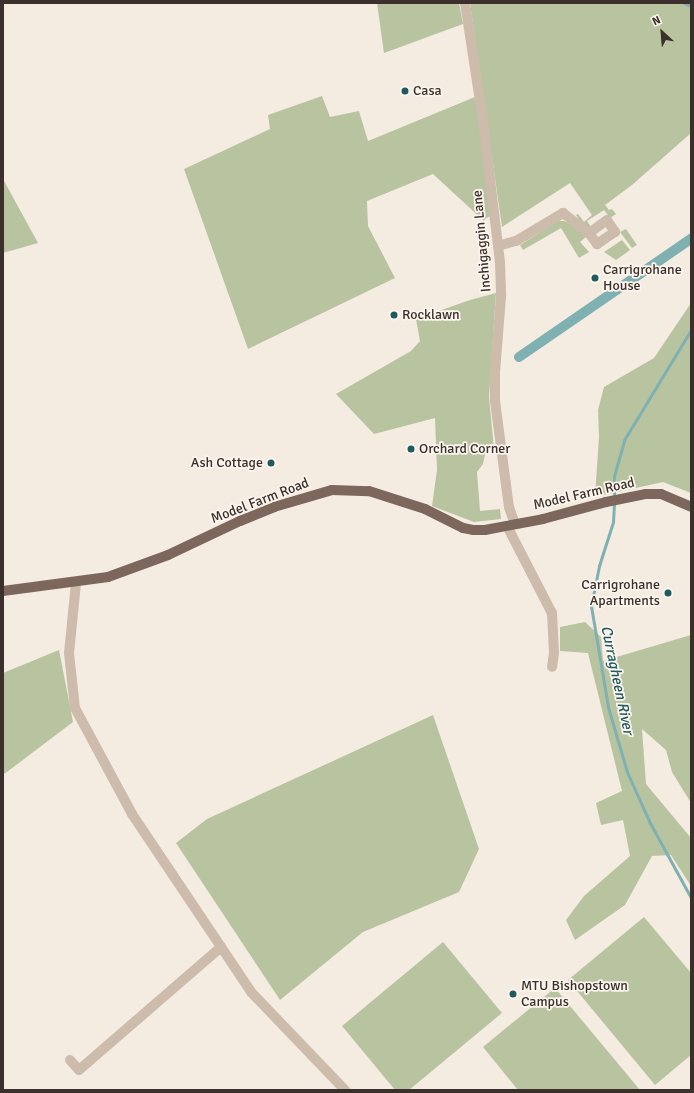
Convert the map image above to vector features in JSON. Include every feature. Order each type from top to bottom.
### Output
[{"type":"main road","name":"Model Farm Road","points":[[3,590],[20,587],[76,583],[108,577],[168,555],[240,521],[274,507],[332,490],[369,492],[425,509],[463,528],[484,530],[511,525],[622,498],[646,494],[661,494],[691,506]]},
{"type":"street","name":"Inchigaggin Lane","points":[[465,3],[483,120],[498,246],[501,296],[495,373],[495,401],[511,525],[552,613],[554,653],[552,667]]},
{"type":"street","points":[[498,246],[516,241],[563,213],[589,233]]},
{"type":"street","points":[[76,583],[69,653],[75,708],[132,814],[251,992],[345,1090]]},
{"type":"street","points":[[70,1060],[79,1070],[222,947]]},
{"type":"green space","points":[[377,3],[459,3],[463,24],[384,53]]},
{"type":"green space","points":[[470,3],[691,3],[691,133],[632,185],[605,205],[609,210],[612,209],[616,214],[610,218],[604,210],[587,221],[591,227],[589,228],[582,224],[576,215],[578,214],[584,222],[592,215],[570,183],[502,227]]},
{"type":"green space","points":[[322,96],[330,117],[359,111],[368,141],[475,97],[492,215],[485,219],[485,222],[433,174],[367,201],[368,226],[395,278],[248,349],[184,169],[270,129],[268,115]]},
{"type":"green space","points":[[3,179],[38,243],[3,253]]},
{"type":"green space","points":[[558,221],[564,221],[570,224],[586,237],[580,242],[589,252],[579,258],[561,228],[523,250],[520,245]]},
{"type":"green space","points":[[626,229],[637,245],[632,248],[620,232]]},
{"type":"green space","points":[[622,240],[630,250],[616,260],[604,252]]},
{"type":"green space","points":[[496,293],[489,397],[494,449],[486,450],[483,464],[477,472],[480,511],[500,509],[501,519],[474,522],[432,506],[437,470],[435,418],[374,434],[336,394],[411,351],[420,341],[416,319],[470,300]]},
{"type":"green space","points":[[691,303],[691,493],[663,482],[595,497],[599,436],[598,410],[604,387],[654,358]]},
{"type":"green space","points":[[585,622],[601,637],[603,661],[691,635],[691,803],[672,772],[666,750],[642,729],[646,784],[691,838],[691,886],[671,855],[652,856],[625,905],[575,940],[566,920],[584,896],[630,856],[623,820],[601,825],[596,803],[622,791],[588,653],[560,651],[560,627]]},
{"type":"green space","points":[[59,650],[73,722],[3,775],[3,673]]},
{"type":"green space","points":[[433,715],[479,849],[459,892],[363,932],[280,1000],[176,843],[207,819]]},
{"type":"green space","points":[[644,917],[691,973],[691,1055],[655,1085],[568,980]]},
{"type":"green space","points":[[443,942],[502,1013],[409,1090],[395,1090],[342,1026]]},
{"type":"green space","points":[[555,988],[640,1090],[518,1090],[483,1047]]},
{"type":"waterway","points":[[684,3],[691,6]]},
{"type":"waterway","points":[[519,357],[691,239]]},
{"type":"waterway","name":"Curragheen River","points":[[614,498],[614,476],[624,440],[691,330]]},
{"type":"waterway","name":"Curragheen River","points":[[614,503],[613,522],[599,566],[591,606],[608,707],[627,772],[650,823],[691,898]]},
{"type":"place","name":"Casa","points":[[405,91]]},
{"type":"place","name":"Carrigrohane House","points":[[595,278]]},
{"type":"place","name":"Rocklawn","points":[[394,315]]},
{"type":"place","name":"Orchard Corner","points":[[411,449]]},
{"type":"place","name":"Ash Cottage","points":[[271,463]]},
{"type":"place","name":"Carrigrohane Apartments","points":[[668,593]]},
{"type":"place","name":"MTU Bishopstown Campus","points":[[513,994]]}]
